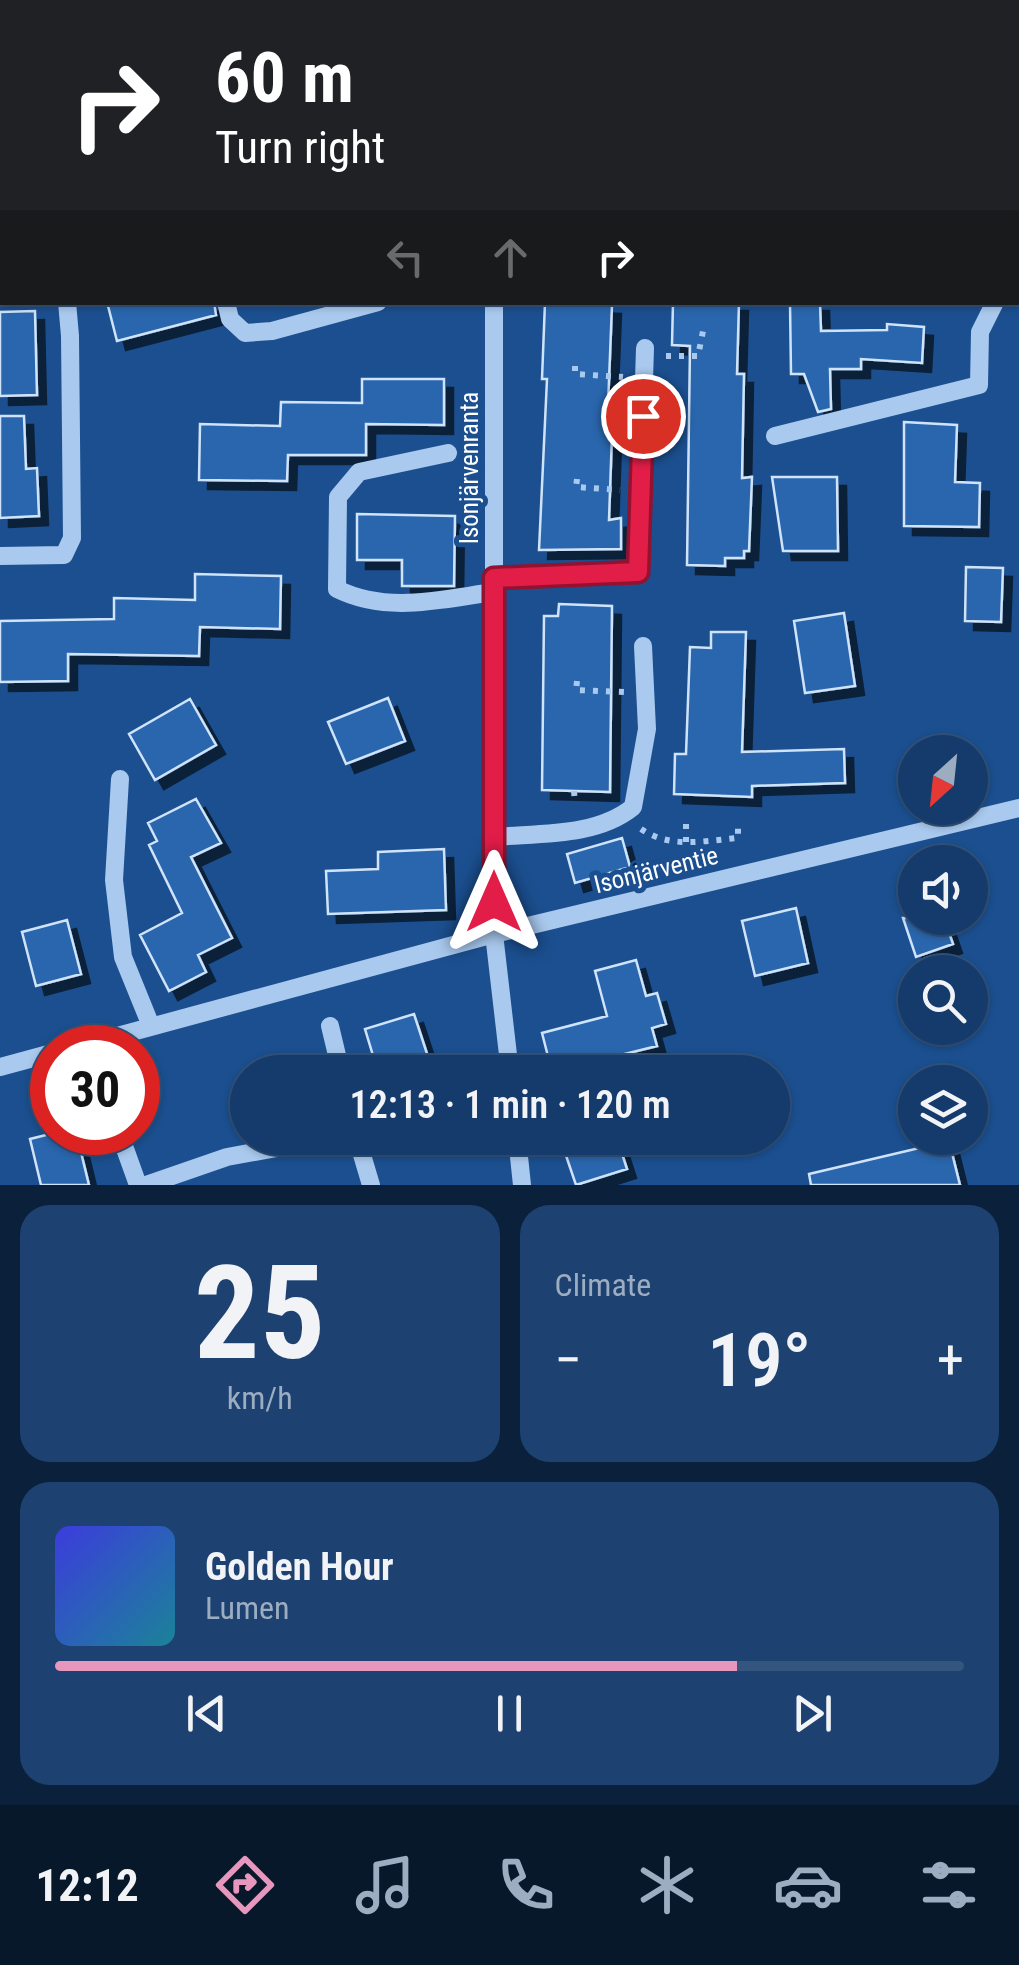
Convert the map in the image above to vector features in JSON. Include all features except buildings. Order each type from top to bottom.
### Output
[{"type":"street","points":[[0,556],[64,554],[72,538],[67,305]]},
{"type":"street","points":[[227,305],[230,319],[244,334],[272,331],[367,305]]},
{"type":"street","name":"Isonjärvenranta","points":[[494,305],[494,934],[508,1055]]},
{"type":"street","points":[[775,436],[978,385],[980,332],[993,305]]},
{"type":"street","points":[[448,453],[359,472],[338,497],[338,588],[359,600],[407,604],[494,585],[638,572],[645,352]]},
{"type":"street","points":[[494,837],[574,830],[616,821],[633,807],[648,729],[643,646]]},
{"type":"street","points":[[120,779],[114,880],[122,957],[152,1025]]},
{"type":"street","name":"Isonjärventie","points":[[156,1025],[494,934],[1019,808]]},
{"type":"street","points":[[330,1026],[337,1055]]},
{"type":"street","points":[[0,1067],[30,1059]]},
{"type":"street","points":[[127,1155],[138,1185]]},
{"type":"street","points":[[146,1185],[239,1155]]},
{"type":"street","points":[[363,1155],[371,1185]]},
{"type":"street","points":[[519,1155],[522,1185]]},
{"type":"path","points":[[645,352],[698,356],[703,331]]},
{"type":"path","points":[[575,366],[575,374],[644,378]]},
{"type":"path","points":[[576,479],[576,487],[641,491]]},
{"type":"path","points":[[576,680],[576,690],[646,692]]},
{"type":"path","points":[[622,816],[653,838],[672,843],[738,838],[738,825],[734,826]]},
{"type":"path","points":[[686,842],[686,824],[691,824]]},
{"type":"route","points":[[494,902],[494,578],[638,572],[643,416]]}]
